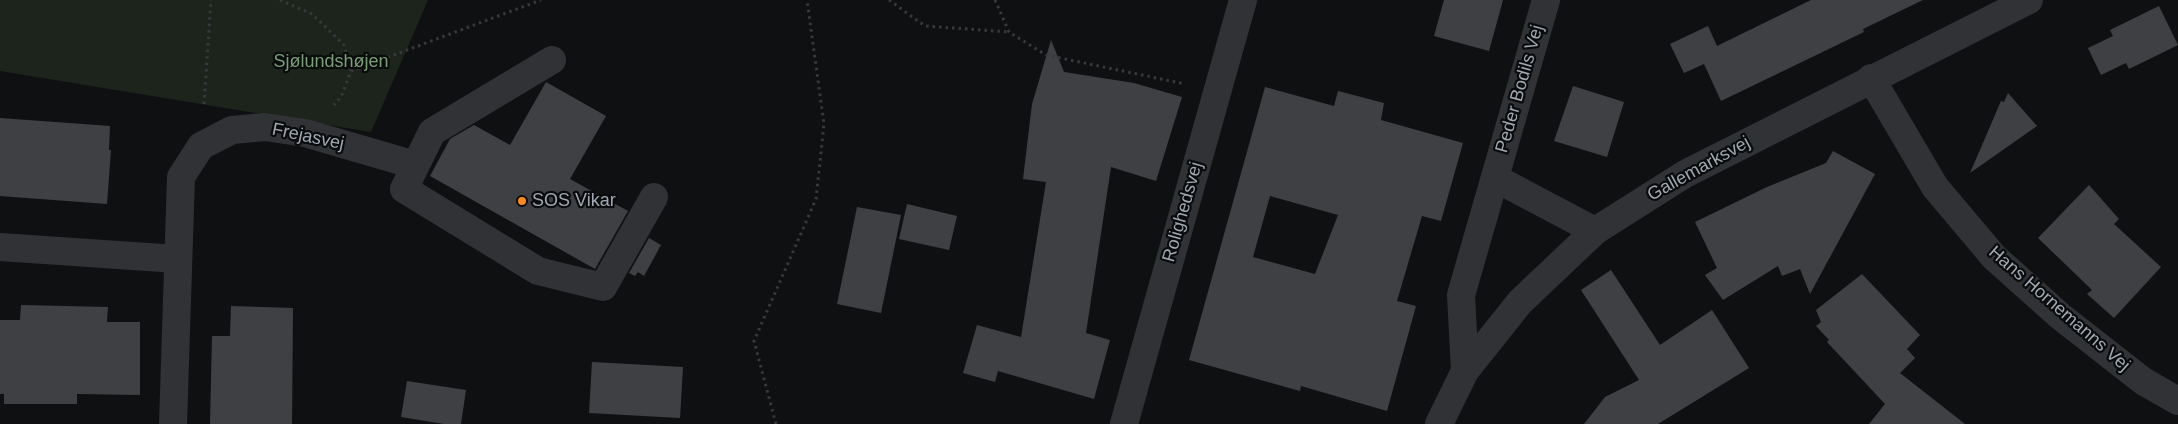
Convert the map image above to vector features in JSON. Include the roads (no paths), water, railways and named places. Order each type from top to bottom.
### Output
[{"type":"street","name":"Rolighedsvej","points":[[1124,424],[1243,0]]},
{"type":"street","name":"Peder Bodils Vej","points":[[1465,371],[1462,295],[1546,0]]},
{"type":"street","name":"Gallemarksvej","points":[[1439,424],[1465,371],[1520,302],[1594,231],[1685,174],[1871,78],[2029,0]]},
{"type":"street","points":[[552,60],[432,132],[404,189],[538,271],[603,287],[654,197]]},
{"type":"street","name":"Hans Hornemanns Vej","points":[[1871,78],[1935,187],[1994,257],[2060,316],[2143,381],[2178,401]]},
{"type":"street","name":"Frejasvej","points":[[173,424],[181,177],[201,146],[232,130],[265,128],[305,133],[415,166]]},
{"type":"street","points":[[1495,178],[1594,231]]},
{"type":"street","points":[[0,247],[177,259]]},
{"type":"place","name":"SOS Vikar","points":[[522,201]]},
{"type":"park label","name":"Sjølundshøjen","points":[[331,62]]}]
